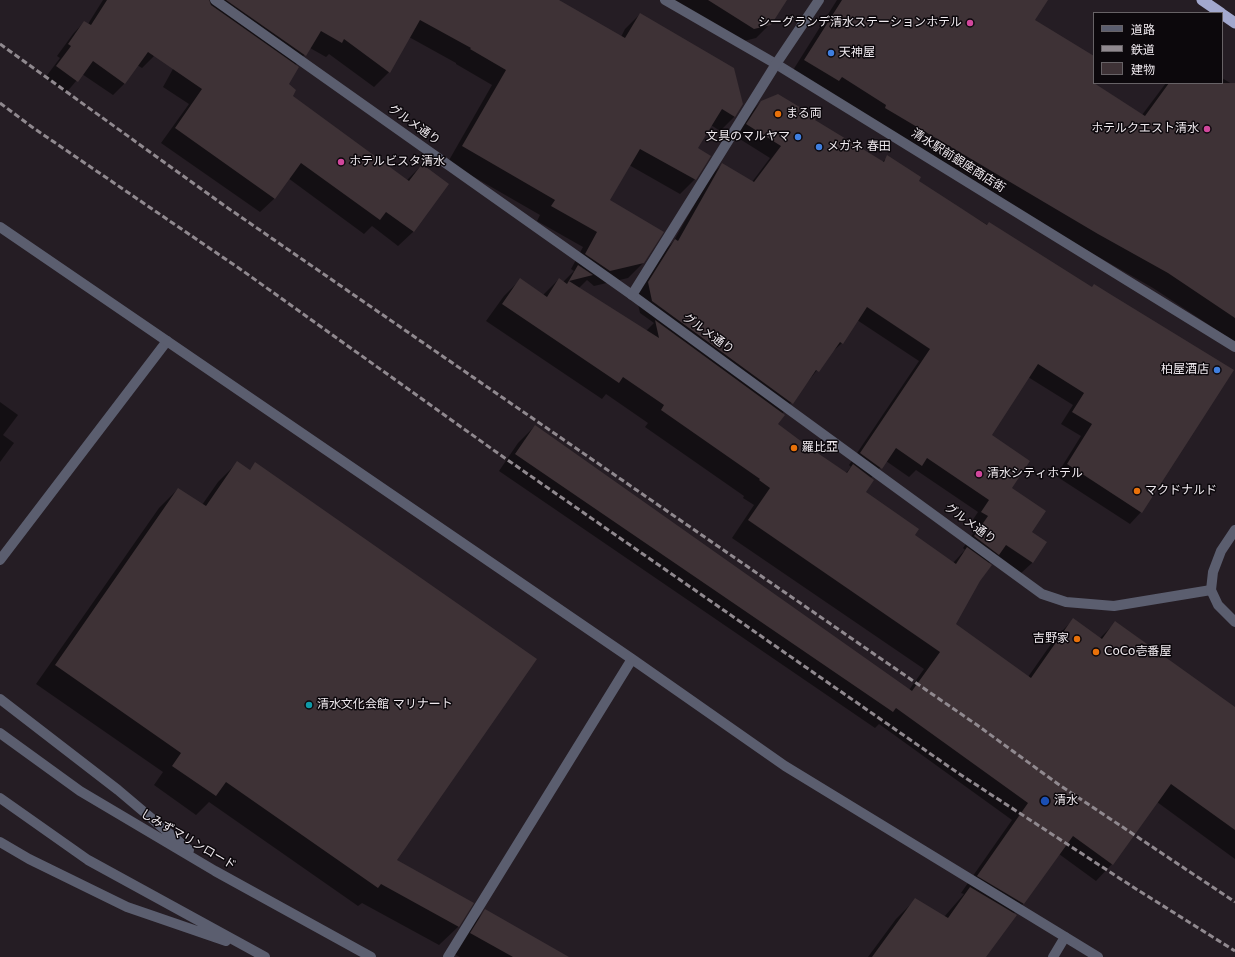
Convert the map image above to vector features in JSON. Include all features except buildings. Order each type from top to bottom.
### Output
[{"type":"highway","points":[[1202,0],[1218,12]]},
{"type":"highway","points":[[1223,15],[1235,23]]},
{"type":"street","name":"グルメ通り","points":[[215,0],[632,294],[1042,594],[1066,602],[1114,606],[1211,590]]},
{"type":"street","name":"清水駅前銀座商店街","points":[[665,0],[776,64],[1235,347]]},
{"type":"street","points":[[632,294],[776,64],[819,0]]},
{"type":"street","points":[[0,227],[632,659],[785,766],[1098,957]]},
{"type":"street","points":[[0,560],[167,341]]},
{"type":"street","points":[[1235,530],[1221,551],[1213,572],[1211,590],[1218,605],[1235,622]]},
{"type":"street","points":[[448,957],[632,659]]},
{"type":"street","points":[[0,699],[118,790],[215,871]]},
{"type":"street","name":"しみずマリンロード","points":[[0,733],[80,791],[215,871],[371,957]]},
{"type":"street","points":[[0,798],[88,860],[265,957]]},
{"type":"street","points":[[0,842],[30,859],[127,907],[255,951]]},
{"type":"street","points":[[1053,957],[1065,937]]},
{"type":"railway","points":[[0,44],[225,206],[977,725],[1058,784],[1235,902]]},
{"type":"railway","points":[[0,103],[32,127],[243,271],[499,454],[958,773],[1133,887],[1235,951]]},
{"type":"place","name":"シーグランデ清水ステーションホテル","points":[[970,23]]},
{"type":"place","name":"天神屋","points":[[831,53]]},
{"type":"place","name":"まる両","points":[[778,114]]},
{"type":"place","name":"ホテルクエスト清水","points":[[1207,129]]},
{"type":"place","name":"文具のマルヤマ","points":[[798,137]]},
{"type":"place","name":"メガネ 春田","points":[[819,147]]},
{"type":"place","name":"ホテルビスタ清水","points":[[341,162]]},
{"type":"place","name":"柏屋酒店","points":[[1217,370]]},
{"type":"place","name":"羅比亞","points":[[794,448]]},
{"type":"place","name":"清水シティホテル","points":[[979,474]]},
{"type":"place","name":"マクドナルド","points":[[1137,491]]},
{"type":"place","name":"吉野家","points":[[1077,639]]},
{"type":"place","name":"CoCo壱番屋","points":[[1096,652]]},
{"type":"place","name":"清水文化会館 マリナート","points":[[309,705]]},
{"type":"place","name":"清水","points":[[1045,801]]}]
